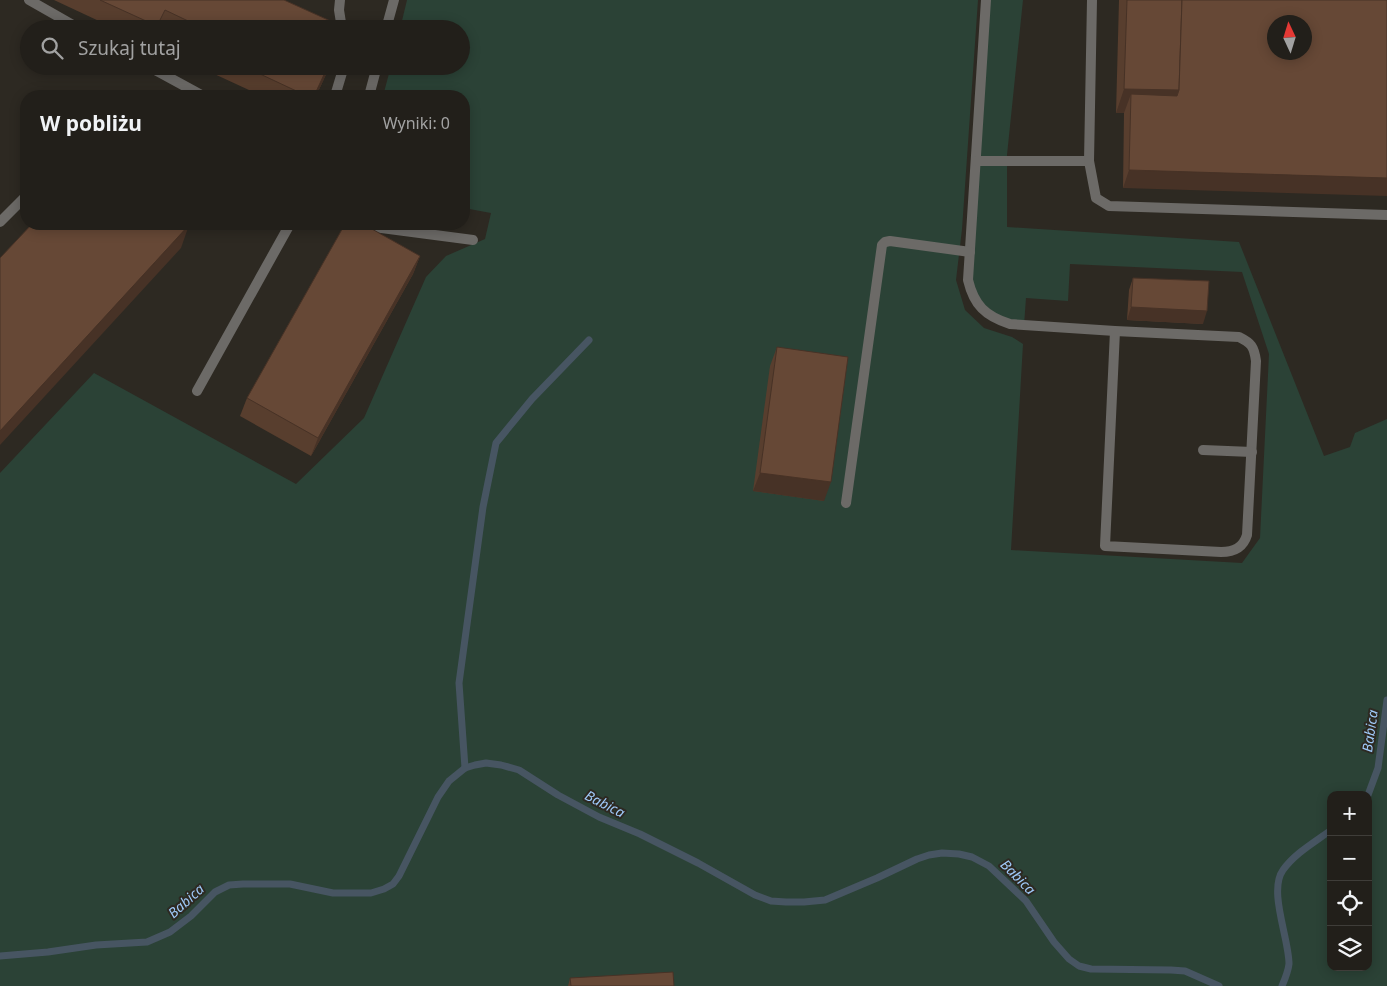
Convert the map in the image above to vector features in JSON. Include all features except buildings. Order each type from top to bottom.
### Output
[{"type":"lane","points":[[29,0],[64,20]]},
{"type":"lane","points":[[340,0],[340,20]]},
{"type":"lane","points":[[388,20],[394,0]]},
{"type":"lane","points":[[986,0],[968,280],[971,293],[985,312],[997,320],[1010,324],[1239,337],[1249,342],[1255,350],[1256,361],[1252,452],[1247,535],[1239,549],[1221,552],[1105,546],[1115,331]]},
{"type":"lane","points":[[1092,0],[1089,161],[1096,198],[1109,206],[1387,215]]},
{"type":"lane","points":[[164,75],[192,90]]},
{"type":"lane","points":[[337,90],[341,75]]},
{"type":"lane","points":[[370,90],[374,75]]},
{"type":"lane","points":[[976,161],[1089,161]]},
{"type":"lane","points":[[0,222],[20,202]]},
{"type":"lane","points":[[197,391],[287,230]]},
{"type":"lane","points":[[397,230],[473,240]]},
{"type":"lane","points":[[846,503],[882,246],[885,242],[890,241],[970,252]]},
{"type":"lane","points":[[1203,450],[1252,452]]},
{"type":"green space","points":[[407,0],[978,0],[962,229],[956,280],[965,310],[984,328],[1012,337],[1023,344],[1011,550],[1242,563],[1260,538],[1269,354],[1242,272],[1070,264],[1068,301],[1026,298],[1024,325],[997,320],[971,293],[986,0],[1023,0],[1007,155],[1007,227],[1239,242],[1324,456],[1350,447],[1355,433],[1387,419],[1387,986],[0,986],[0,473],[94,373],[296,484],[364,418],[426,277],[446,256],[485,239],[491,213],[470,209],[470,90],[385,90],[389,75],[470,75],[470,20],[402,20]]},
{"type":"waterway","points":[[465,768],[459,683],[483,507],[496,443],[532,399],[589,340]]},
{"type":"waterway","name":"Babica","points":[[1369,791],[1378,768],[1387,700]]},
{"type":"waterway","name":"Babica","points":[[0,956],[96,945],[147,942],[170,932],[191,916],[215,892],[229,885],[290,884],[333,893],[371,893],[384,889],[393,884],[399,876],[438,797],[449,781],[465,768],[486,763],[519,770],[558,795],[599,817],[640,834],[698,863],[755,895],[771,901],[804,902],[825,900],[929,855],[942,853],[972,857],[989,866],[1026,901],[1054,942],[1069,959],[1079,966],[1091,969],[1185,971],[1219,986]]},
{"type":"waterway","name":"Babica","points":[[1282,986],[1289,964],[1278,902],[1279,879],[1283,870],[1293,858],[1327,833]]}]
